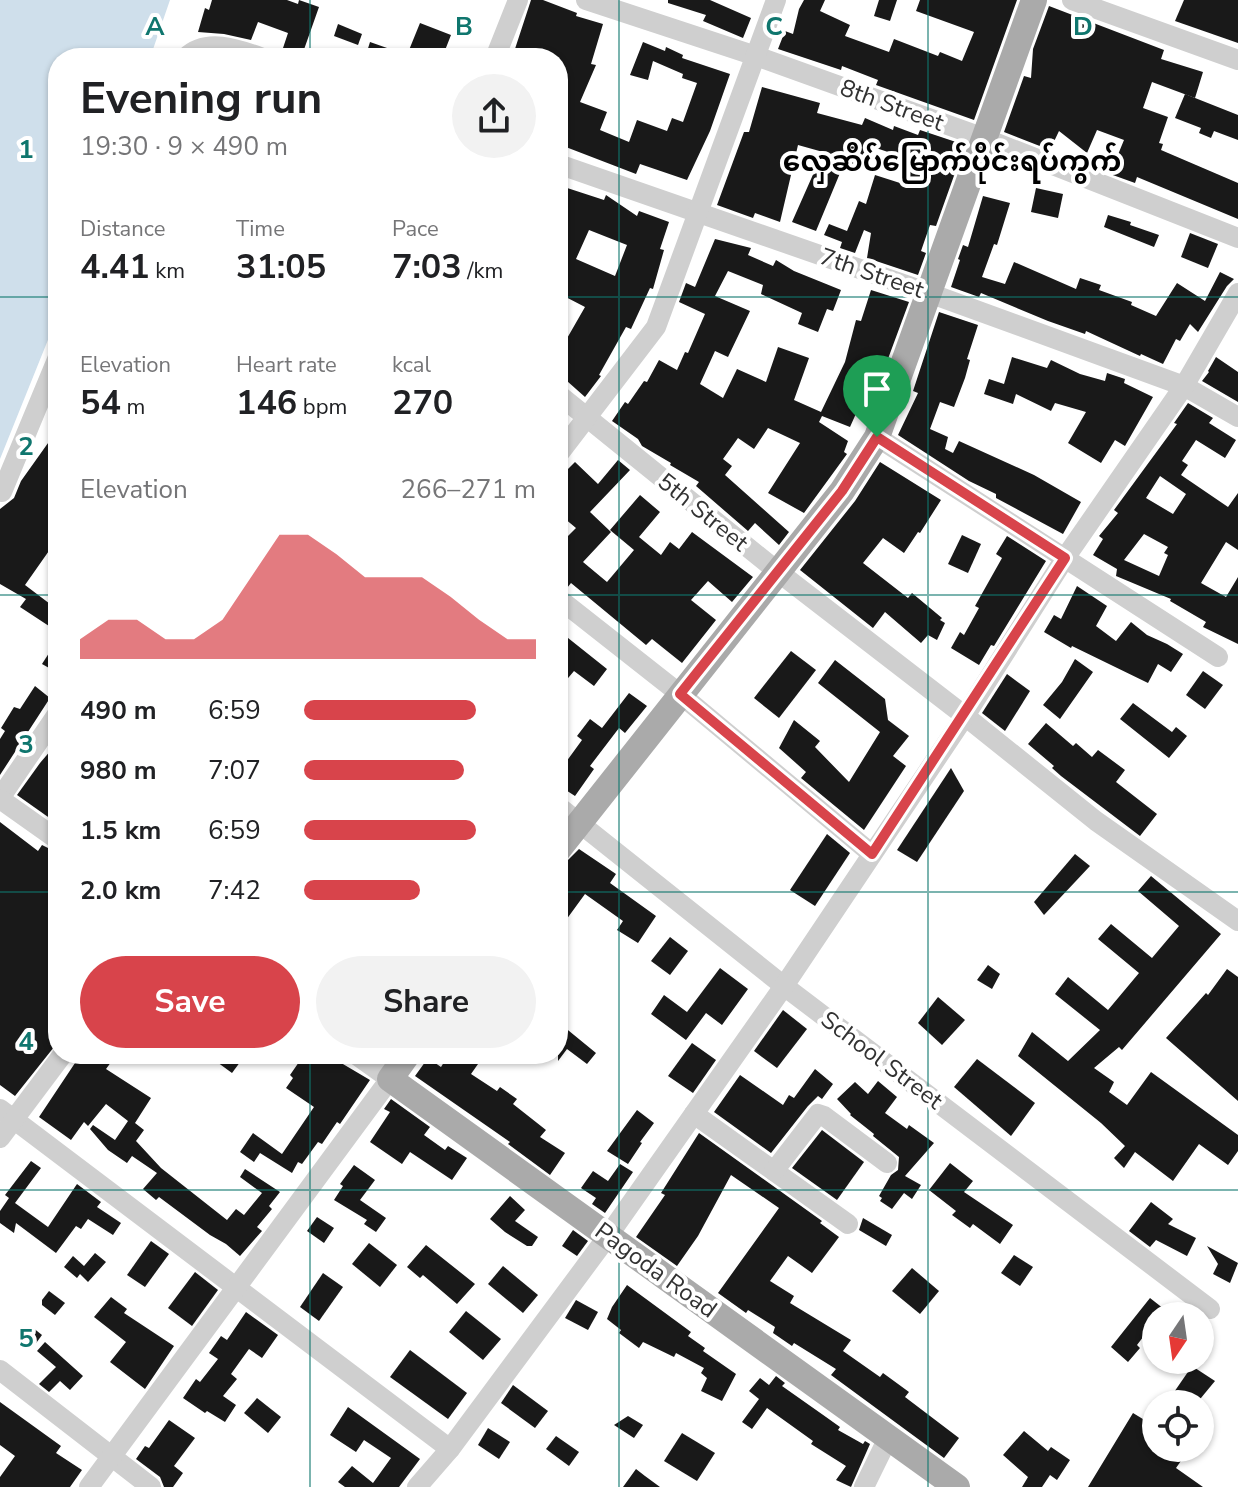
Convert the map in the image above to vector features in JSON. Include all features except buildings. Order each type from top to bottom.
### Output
[{"type":"main road","points":[[568,814],[680,694],[842,491],[877,437],[1034,0]]},
{"type":"main road","points":[[390,1079],[401,1064]]},
{"type":"main road","name":"Pagoda Road","points":[[390,1079],[957,1487]]},
{"type":"street","points":[[499,48],[518,0]]},
{"type":"street","name":"8th Street","points":[[586,0],[756,56],[984,138],[1238,238]]},
{"type":"street","points":[[568,443],[656,327],[776,0]]},
{"type":"street","points":[[1072,0],[1238,60]]},
{"type":"street","points":[[203,48],[210,45],[227,48]]},
{"type":"street","name":"7th Street","points":[[568,167],[1184,386],[1238,417]]},
{"type":"street","points":[[417,1487],[450,1449],[608,1236],[784,986],[965,716],[1065,558],[1184,386],[1238,293]]},
{"type":"street","points":[[2,492],[48,381]]},
{"type":"street","name":"5th Street","points":[[568,402],[777,571],[1096,821],[1238,921]]},
{"type":"street","points":[[877,437],[1218,657]]},
{"type":"street","points":[[568,606],[680,694],[872,854]]},
{"type":"street","points":[[48,728],[0,798],[48,833]]},
{"type":"street","name":"School Street","points":[[568,814],[784,986],[1201,1302]]},
{"type":"street","points":[[0,1138],[7,1114],[54,1064]]},
{"type":"street","name":"Pagoda Road","points":[[369,1064],[390,1079]]},
{"type":"street","points":[[89,1487],[390,1079]]},
{"type":"street","points":[[7,1114],[450,1449]]},
{"type":"street","points":[[694,1114],[848,1224]]},
{"type":"street","points":[[774,1171],[818,1114],[887,1163]]},
{"type":"street","points":[[0,1370],[151,1487]]},
{"type":"street","points":[[864,1487],[888,1438]]},
{"type":"water","points":[[0,0],[170,0],[153,48],[48,48],[48,340],[0,459]]},
{"type":"district","name":"လှေဆိပ်မြောက်ပိုင်းရပ်ကွက်","points":[[952,161]]},
{"type":"route","points":[[877,437],[1065,558],[965,716],[872,854],[680,694],[842,491],[877,437]]}]
